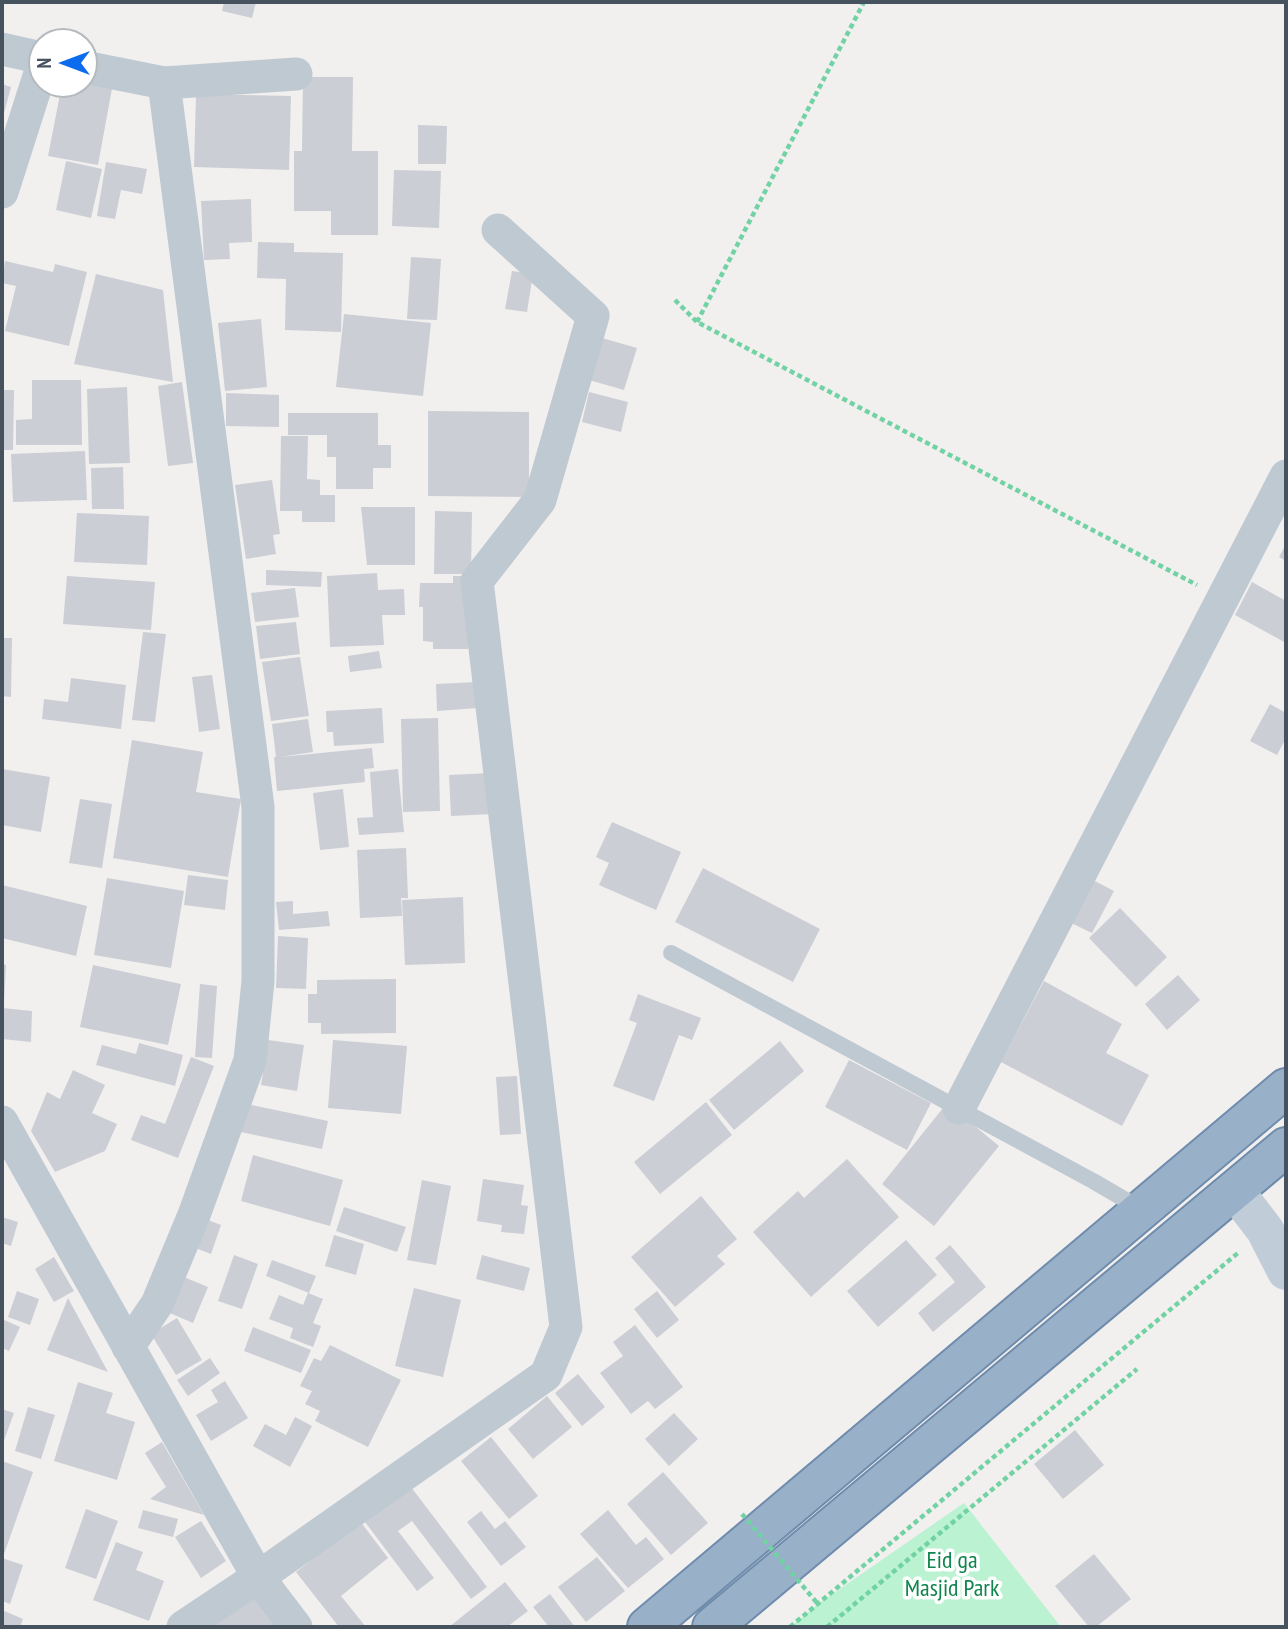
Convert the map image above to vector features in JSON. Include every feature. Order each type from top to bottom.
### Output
[{"type":"highway","points":[[647,1627],[1286,1088]]},
{"type":"highway","points":[[712,1627],[1286,1147]]},
{"type":"main road","points":[[1235,1191],[1265,1230],[1286,1271]]},
{"type":"street","points":[[2,49],[28,55]]},
{"type":"street","points":[[98,70],[164,83],[296,74]]},
{"type":"street","points":[[128,1347],[157,1304],[194,1215],[250,1060],[258,981],[258,807],[164,83]]},
{"type":"street","points":[[2,192],[32,98]]},
{"type":"street","points":[[183,1627],[545,1375],[566,1327],[477,581],[540,500],[593,316],[498,230]]},
{"type":"street","points":[[959,1108],[1286,476]]},
{"type":"street","points":[[2,1122],[258,1577],[296,1627]]},
{"type":"lane","points":[[671,953],[1143,1210]]},
{"type":"path","points":[[697,322],[864,2]]},
{"type":"path","points":[[675,300],[697,322],[1223,598]]},
{"type":"path","points":[[790,1627],[1265,1230]]},
{"type":"path","points":[[827,1627],[1137,1369]]},
{"type":"path","points":[[742,1514],[818,1604]]},
{"type":"green space","name":"Eid ga Masjid Park","points":[[964,1503],[1061,1627],[790,1627],[818,1604]]},
{"type":"building","points":[[224,2],[256,2],[252,18],[222,11]]},
{"type":"building","points":[[303,77],[353,77],[352,151],[378,151],[378,235],[331,235],[331,211],[294,211],[294,151],[302,151]]},
{"type":"building","points":[[98,80],[113,83],[98,165],[48,156],[59,98],[98,98]]},
{"type":"building","points":[[2,84],[11,87],[3,117],[2,117]]},
{"type":"building","points":[[196,94],[291,96],[289,170],[194,167]]},
{"type":"building","points":[[418,125],[447,126],[446,164],[418,164]]},
{"type":"building","points":[[66,161],[102,169],[91,218],[56,210]]},
{"type":"building","points":[[106,162],[147,169],[142,194],[121,190],[115,219],[97,216]]},
{"type":"building","points":[[394,170],[441,171],[439,228],[392,226]]},
{"type":"building","points":[[251,199],[252,242],[229,243],[230,259],[204,260],[201,201]]},
{"type":"building","points":[[258,242],[294,243],[294,252],[343,253],[341,332],[285,330],[286,279],[257,278]]},
{"type":"building","points":[[411,257],[441,259],[437,320],[407,319]]},
{"type":"building","points":[[5,261],[53,272],[55,264],[87,272],[69,346],[5,331],[16,286],[2,283]]},
{"type":"building","points":[[512,271],[533,274],[527,312],[505,309]]},
{"type":"building","points":[[96,274],[163,290],[173,382],[74,364]]},
{"type":"building","points":[[344,314],[431,323],[423,396],[336,387]]},
{"type":"building","points":[[261,319],[267,387],[225,391],[218,323]]},
{"type":"building","points":[[602,338],[637,348],[624,390],[589,380]]},
{"type":"building","points":[[32,380],[81,380],[82,445],[16,445],[16,420],[32,419]]},
{"type":"building","points":[[182,382],[193,463],[168,466],[158,386]]},
{"type":"building","points":[[127,387],[130,463],[89,464],[87,389]]},
{"type":"building","points":[[2,390],[14,390],[13,450],[2,450]]},
{"type":"building","points":[[589,392],[628,402],[621,432],[582,422]]},
{"type":"building","points":[[226,393],[279,395],[279,427],[226,426]]},
{"type":"building","points":[[428,411],[529,412],[529,497],[428,496]]},
{"type":"building","points":[[288,413],[378,413],[378,445],[391,445],[391,468],[373,468],[373,489],[336,489],[336,457],[327,457],[327,435],[288,435]]},
{"type":"building","points":[[281,436],[308,436],[307,479],[320,480],[320,495],[335,495],[335,522],[302,522],[302,511],[280,511]]},
{"type":"building","points":[[85,451],[87,500],[13,502],[11,454]]},
{"type":"building","points":[[123,467],[124,509],[92,509],[91,468]]},
{"type":"building","points":[[272,480],[280,534],[273,535],[276,554],[246,559],[235,485]]},
{"type":"building","points":[[361,507],[415,507],[415,565],[367,565]]},
{"type":"building","points":[[435,511],[472,512],[471,574],[434,574]]},
{"type":"building","points":[[77,513],[149,516],[147,565],[74,562]]},
{"type":"building","points":[[1286,544],[1286,561],[1279,557]]},
{"type":"building","points":[[266,570],[322,572],[321,587],[266,585]]},
{"type":"building","points":[[377,573],[378,590],[404,589],[405,615],[382,615],[384,645],[330,647],[327,576]]},
{"type":"building","points":[[67,576],[155,582],[151,630],[63,624]]},
{"type":"building","points":[[453,576],[469,576],[468,649],[433,649],[433,642],[423,641],[423,607],[419,607],[420,583],[453,583]]},
{"type":"building","points":[[1252,582],[1286,601],[1286,643],[1235,615]]},
{"type":"building","points":[[295,588],[299,617],[255,622],[251,593]]},
{"type":"building","points":[[296,622],[300,654],[260,659],[256,626]]},
{"type":"building","points":[[143,632],[166,634],[155,722],[132,720]]},
{"type":"building","points":[[2,638],[12,638],[11,697],[2,696]]},
{"type":"building","points":[[379,651],[382,668],[350,672],[348,656]]},
{"type":"building","points":[[300,657],[309,716],[271,721],[262,662]]},
{"type":"building","points":[[212,675],[220,729],[199,732],[192,677]]},
{"type":"building","points":[[71,678],[126,685],[121,729],[42,719],[44,699],[68,702]]},
{"type":"building","points":[[476,682],[478,708],[437,711],[436,684]]},
{"type":"building","points":[[1270,704],[1286,713],[1286,738],[1277,755],[1250,741]]},
{"type":"building","points":[[382,708],[384,743],[334,746],[333,732],[327,732],[326,711]]},
{"type":"building","points":[[438,718],[440,811],[403,812],[401,719]]},
{"type":"building","points":[[308,719],[313,752],[280,757],[372,748],[374,768],[364,769],[365,782],[277,791],[272,724]]},
{"type":"building","points":[[132,740],[203,752],[196,792],[241,799],[228,877],[113,858]]},
{"type":"building","points":[[2,769],[50,777],[41,832],[2,825]]},
{"type":"building","points":[[398,769],[404,832],[359,835],[357,818],[373,817],[370,772]]},
{"type":"building","points":[[491,773],[493,814],[451,816],[449,775]]},
{"type":"building","points":[[343,789],[349,847],[320,850],[313,793]]},
{"type":"building","points":[[80,799],[112,804],[102,868],[69,863]]},
{"type":"building","points":[[612,822],[681,852],[656,910],[599,885],[609,863],[596,857]]},
{"type":"building","points":[[406,848],[408,898],[401,898],[402,916],[360,918],[357,850]]},
{"type":"building","points":[[703,868],[820,929],[793,982],[675,922]]},
{"type":"building","points":[[188,875],[228,880],[225,910],[184,905]]},
{"type":"building","points":[[107,878],[184,891],[171,968],[94,955]]},
{"type":"building","points":[[1091,879],[1114,891],[1092,933],[1069,922]]},
{"type":"building","points":[[2,885],[87,906],[76,956],[2,938]]},
{"type":"building","points":[[463,897],[465,963],[405,965],[402,900]]},
{"type":"building","points":[[293,901],[293,914],[328,911],[330,926],[279,930],[276,902]]},
{"type":"building","points":[[1120,908],[1167,957],[1136,987],[1089,938]]},
{"type":"building","points":[[278,936],[308,938],[306,989],[276,988]]},
{"type":"building","points":[[2,964],[6,965],[4,1004],[2,1004]]},
{"type":"building","points":[[93,965],[181,984],[168,1045],[80,1027]]},
{"type":"building","points":[[1178,975],[1200,1000],[1167,1030],[1145,1004]]},
{"type":"building","points":[[396,979],[396,1033],[321,1034],[321,1023],[308,1023],[308,994],[317,994],[317,980]]},
{"type":"building","points":[[1044,981],[1122,1024],[1106,1053],[1149,1075],[1122,1126],[1001,1062]]},
{"type":"building","points":[[200,984],[217,986],[212,1058],[195,1057]]},
{"type":"building","points":[[638,994],[701,1018],[692,1040],[679,1035],[654,1101],[613,1086],[637,1023],[629,1020]]},
{"type":"building","points":[[2,1008],[32,1011],[31,1042],[2,1039]]},
{"type":"building","points":[[268,1040],[304,1045],[297,1091],[261,1085]]},
{"type":"building","points":[[333,1040],[407,1046],[401,1114],[328,1108]]},
{"type":"building","points":[[780,1041],[804,1071],[734,1130],[709,1100]]},
{"type":"building","points":[[139,1043],[183,1055],[175,1086],[96,1065],[102,1045],[136,1054]]},
{"type":"building","points":[[191,1057],[214,1066],[178,1158],[131,1140],[141,1115],[165,1124]]},
{"type":"building","points":[[849,1060],[931,1103],[907,1150],[825,1107]]},
{"type":"building","points":[[73,1070],[105,1085],[92,1113],[117,1124],[105,1151],[55,1172],[31,1131],[47,1092],[60,1099]]},
{"type":"building","points":[[517,1076],[521,1134],[500,1135],[496,1077]]},
{"type":"building","points":[[706,1102],[732,1135],[660,1194],[634,1162]]},
{"type":"building","points":[[242,1103],[328,1121],[322,1149],[236,1131]]},
{"type":"building","points":[[947,1103],[999,1146],[934,1226],[882,1184]]},
{"type":"building","points":[[253,1155],[343,1180],[330,1226],[241,1201]]},
{"type":"building","points":[[847,1159],[899,1217],[811,1297],[753,1232],[798,1191],[804,1198]]},
{"type":"building","points":[[483,1179],[524,1185],[521,1205],[528,1206],[524,1234],[501,1232],[502,1225],[477,1221]]},
{"type":"building","points":[[422,1180],[451,1186],[436,1265],[407,1260]]},
{"type":"building","points":[[701,1196],[737,1239],[717,1256],[725,1264],[675,1307],[631,1257]]},
{"type":"building","points":[[344,1207],[406,1227],[397,1252],[336,1231]]},
{"type":"building","points":[[2,1217],[18,1222],[11,1246],[2,1243]]},
{"type":"building","points":[[205,1219],[221,1225],[211,1254],[195,1248]]},
{"type":"building","points":[[334,1235],[364,1244],[356,1275],[325,1266]]},
{"type":"building","points":[[906,1240],[937,1275],[878,1327],[847,1291]]},
{"type":"building","points":[[950,1245],[986,1287],[933,1332],[918,1313],[955,1282],[935,1258]]},
{"type":"building","points":[[234,1255],[258,1264],[242,1309],[218,1301]]},
{"type":"building","points":[[482,1255],[530,1268],[524,1291],[476,1279]]},
{"type":"building","points":[[54,1257],[74,1291],[54,1302],[35,1269]]},
{"type":"building","points":[[272,1260],[316,1276],[309,1293],[266,1276]]},
{"type":"building","points":[[179,1275],[208,1287],[193,1323],[165,1311]]},
{"type":"building","points":[[414,1288],[461,1300],[443,1377],[395,1366]]},
{"type":"building","points":[[17,1291],[39,1299],[30,1325],[8,1317]]},
{"type":"building","points":[[657,1291],[679,1320],[657,1338],[634,1309]]},
{"type":"building","points":[[308,1293],[323,1299],[313,1323],[321,1326],[313,1347],[290,1338],[293,1328],[269,1319],[279,1295],[303,1305]]},
{"type":"building","points":[[68,1298],[108,1372],[47,1350]]},
{"type":"building","points":[[177,1318],[202,1360],[176,1375],[151,1334]]},
{"type":"building","points":[[2,1319],[20,1327],[9,1351],[2,1348]]},
{"type":"building","points":[[635,1325],[683,1387],[655,1409],[648,1401],[631,1414],[600,1373],[623,1356],[613,1342]]},
{"type":"building","points":[[253,1327],[311,1350],[301,1373],[244,1351]]},
{"type":"building","points":[[330,1345],[401,1380],[368,1447],[315,1421],[320,1411],[305,1404],[312,1391],[300,1386],[314,1358],[321,1361]]},
{"type":"building","points":[[210,1358],[220,1373],[188,1396],[177,1380]]},
{"type":"building","points":[[578,1374],[605,1407],[582,1426],[555,1393]]},
{"type":"building","points":[[225,1381],[248,1418],[211,1441],[196,1415],[218,1402],[211,1390]]},
{"type":"building","points":[[78,1382],[113,1393],[106,1413],[135,1422],[117,1480],[54,1461]]},
{"type":"building","points":[[547,1396],[572,1427],[533,1459],[508,1429]]},
{"type":"building","points":[[28,1407],[55,1415],[41,1459],[15,1451]]},
{"type":"building","points":[[2,1409],[14,1413],[2,1446]]},
{"type":"building","points":[[674,1413],[698,1439],[669,1466],[645,1439]]},
{"type":"building","points":[[295,1417],[312,1426],[290,1467],[253,1446],[265,1424],[286,1435]]},
{"type":"building","points":[[1075,1430],[1104,1465],[1063,1499],[1034,1464]]},
{"type":"building","points":[[491,1437],[538,1496],[509,1519],[461,1461]]},
{"type":"building","points":[[162,1442],[204,1515],[150,1499],[166,1487],[145,1453]]},
{"type":"building","points":[[2,1461],[33,1472],[4,1554],[2,1553]]},
{"type":"building","points":[[663,1472],[708,1523],[671,1555],[627,1504]]},
{"type":"building","points":[[411,1487],[487,1587],[471,1599],[412,1521],[398,1531],[434,1578],[417,1591],[365,1522]]},
{"type":"building","points":[[86,1509],[118,1521],[96,1579],[65,1568]]},
{"type":"building","points":[[143,1510],[178,1519],[173,1537],[138,1528]]},
{"type":"building","points":[[608,1510],[636,1545],[646,1537],[664,1559],[628,1588],[580,1534]]},
{"type":"building","points":[[481,1511],[495,1529],[505,1521],[526,1547],[501,1566],[467,1522]]},
{"type":"building","points":[[201,1521],[226,1561],[201,1578],[175,1537]]},
{"type":"building","points":[[360,1521],[388,1558],[341,1596],[366,1627],[339,1627],[296,1572]]},
{"type":"building","points":[[116,1542],[143,1552],[136,1570],[164,1581],[149,1621],[93,1600]]},
{"type":"building","points":[[1094,1554],[1131,1599],[1096,1627],[1089,1627],[1055,1586]]},
{"type":"building","points":[[597,1557],[625,1591],[586,1622],[558,1587]]},
{"type":"building","points":[[2,1558],[23,1565],[10,1604],[2,1601]]},
{"type":"building","points":[[505,1582],[528,1611],[507,1627],[449,1627]]},
{"type":"building","points":[[251,1592],[279,1627],[206,1627]]},
{"type":"building","points":[[550,1594],[575,1627],[549,1627],[533,1607]]},
{"type":"building","points":[[2,1610],[23,1619],[20,1627],[2,1627]]}]
